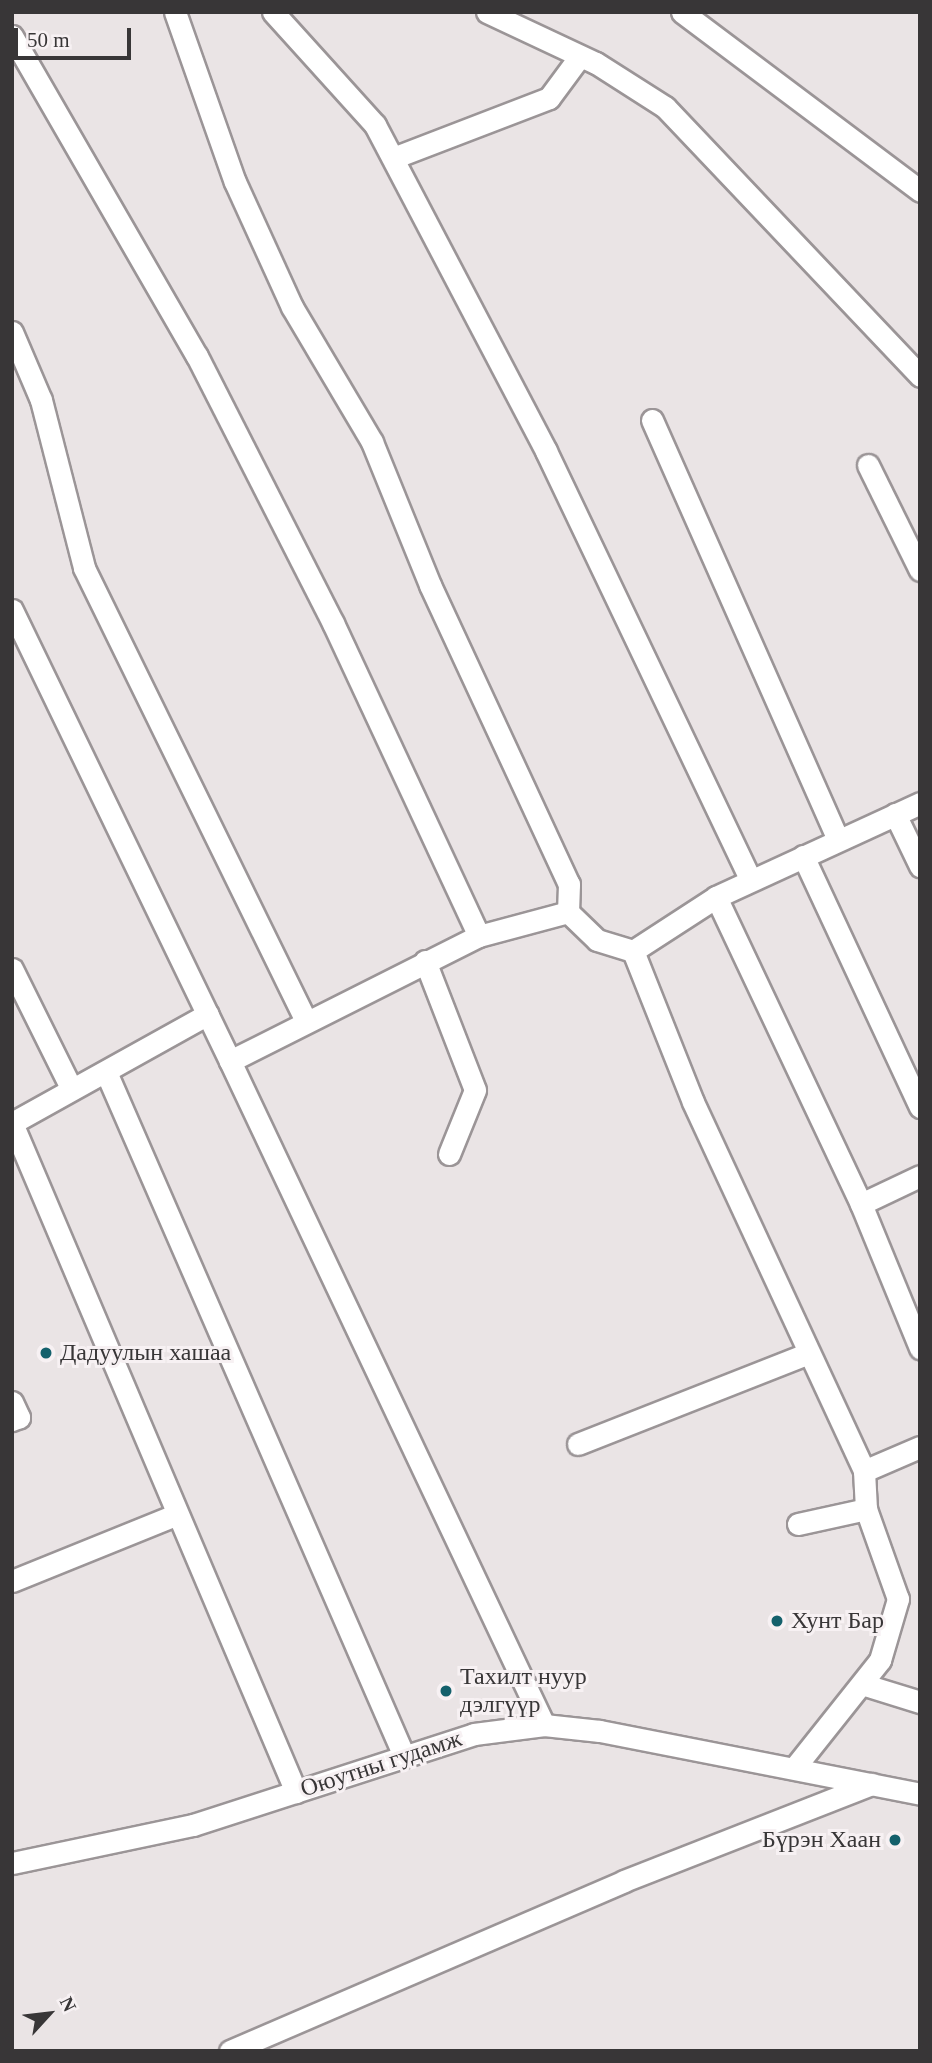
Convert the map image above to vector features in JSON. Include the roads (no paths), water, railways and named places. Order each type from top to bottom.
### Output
[{"type":"street","points":[[176,12],[235,182],[292,307],[372,442],[430,585],[569,884],[568,912],[597,940],[633,951]]},
{"type":"street","points":[[273,12],[364,106],[393,158],[546,451],[750,879]]},
{"type":"street","points":[[487,12],[580,56],[665,107],[920,376]]},
{"type":"street","points":[[682,12],[920,191]]},
{"type":"street","points":[[12,36],[197,356],[332,623],[479,936]]},
{"type":"street","points":[[393,158],[549,98],[580,56]]},
{"type":"street","points":[[12,332],[41,400],[84,568],[306,1021]]},
{"type":"street","points":[[652,420],[836,838]]},
{"type":"street","points":[[867,465],[920,570]]},
{"type":"street","points":[[12,610],[208,1014],[544,1726]]},
{"type":"street","points":[[633,951],[716,897],[750,879],[836,838],[920,803]]},
{"type":"street","points":[[895,814],[920,866]]},
{"type":"street","points":[[803,856],[920,1107]]},
{"type":"street","points":[[716,897],[861,1204],[920,1349]]},
{"type":"street","points":[[230,1061],[479,936],[568,912]]},
{"type":"street","points":[[633,951],[692,1102],[864,1471],[866,1509],[898,1599],[880,1660],[865,1685],[795,1767]]},
{"type":"street","points":[[425,961],[475,1090],[449,1154]]},
{"type":"street","points":[[12,969],[71,1088]]},
{"type":"street","points":[[208,1014],[12,1123],[174,1515],[296,1792]]},
{"type":"street","points":[[106,1072],[404,1755]]},
{"type":"street","points":[[861,1204],[920,1176]]},
{"type":"street","points":[[578,1444],[809,1353]]},
{"type":"street","points":[[12,1402],[19,1417],[12,1420]]},
{"type":"street","points":[[864,1471],[920,1447]]},
{"type":"street","points":[[798,1524],[866,1509]]},
{"type":"street","points":[[12,1581],[174,1515]]},
{"type":"street","points":[[865,1685],[920,1702]]},
{"type":"street","name":"Оюутны гудамж","points":[[12,1863],[193,1825],[474,1734],[544,1726],[795,1767],[872,1784],[918,1798]]},
{"type":"street","points":[[230,2051],[624,1881],[872,1784]]},
{"type":"place","name":"Дадуулын хашаа","points":[[46,1353]]},
{"type":"place","name":"Хунт Бар","points":[[777,1621]]},
{"type":"place","name":"Тахилт нуур дэлгүүр","points":[[446,1691]]},
{"type":"place","name":"Бүрэн Хаан","points":[[895,1840]]}]
